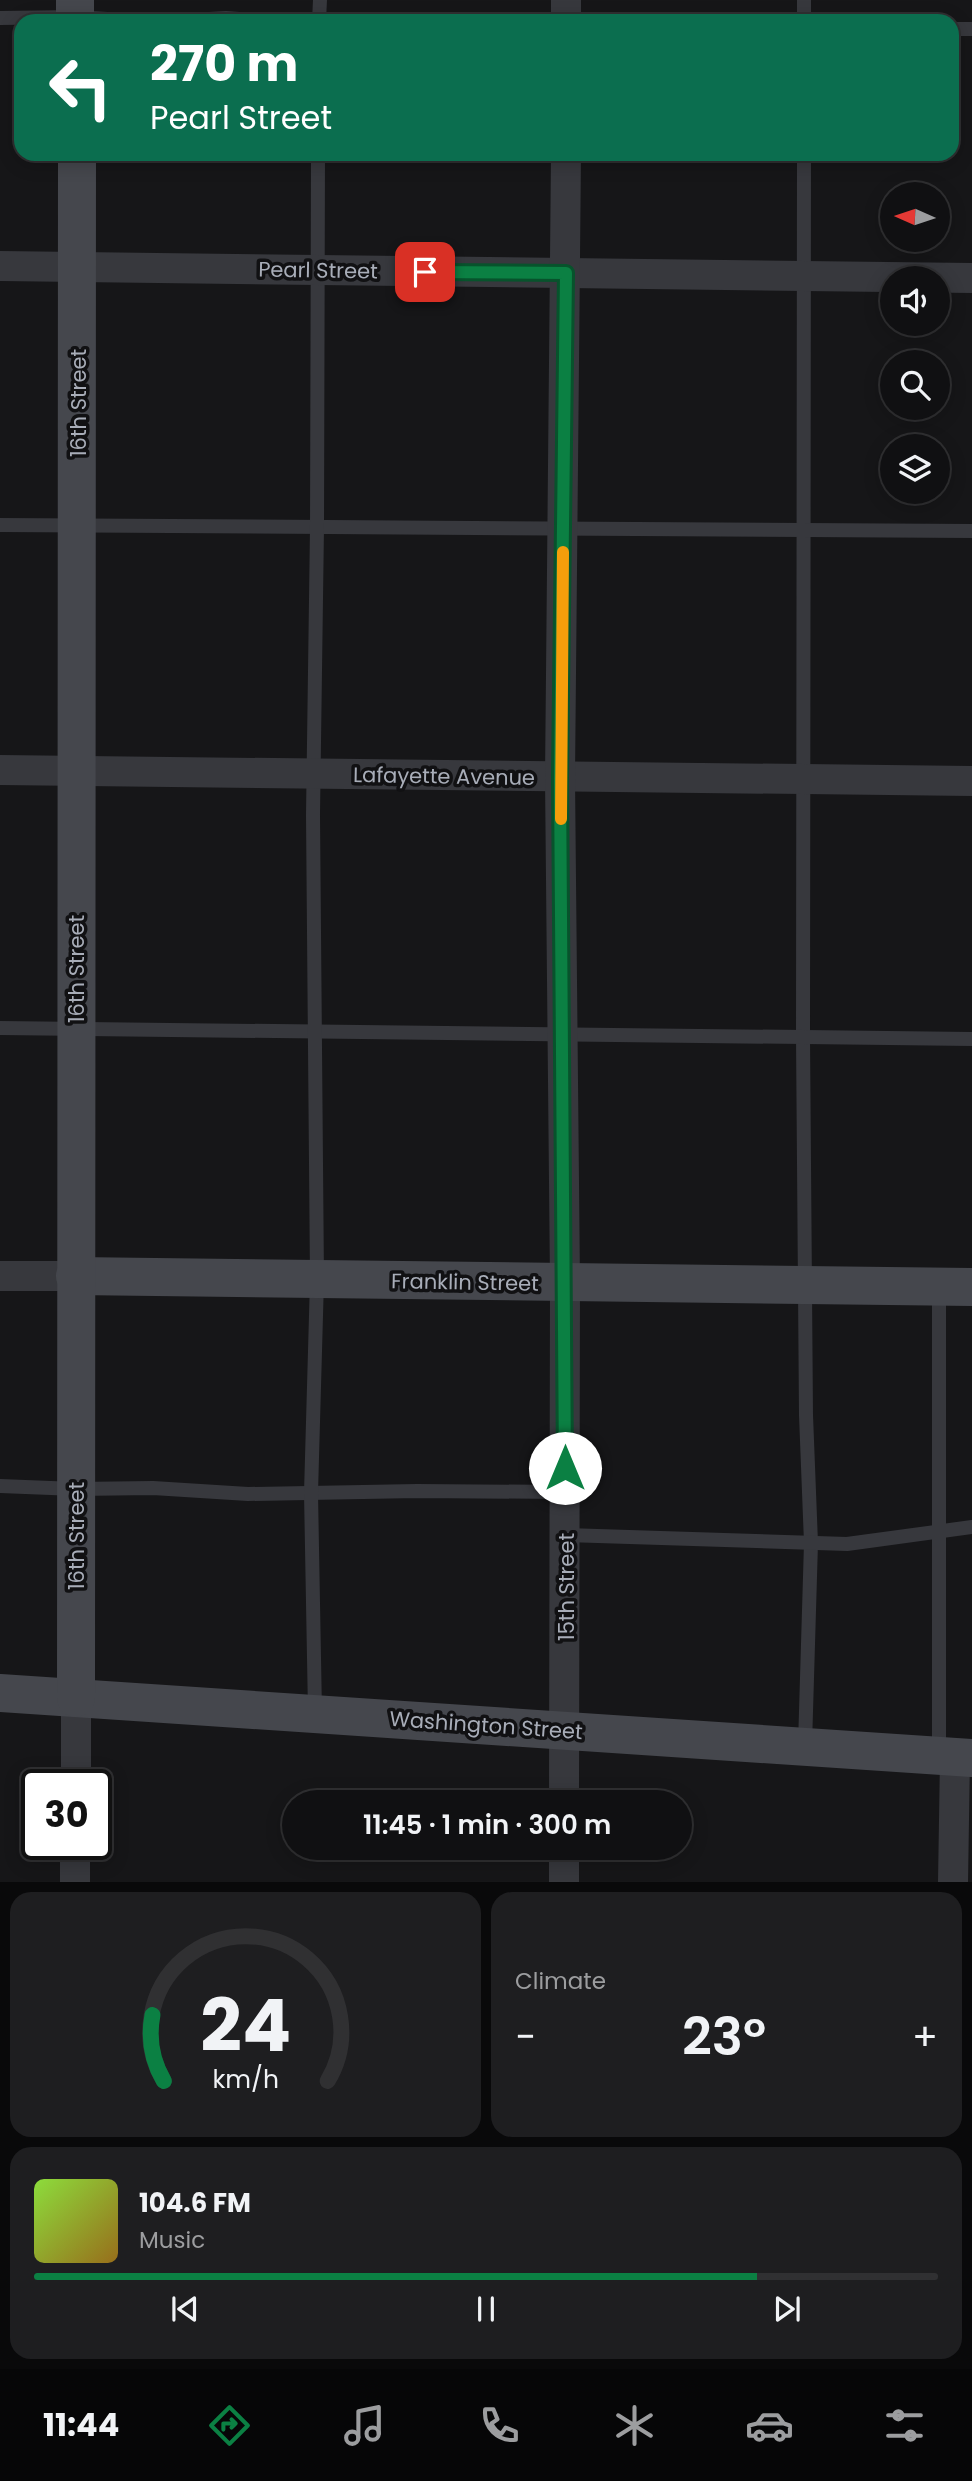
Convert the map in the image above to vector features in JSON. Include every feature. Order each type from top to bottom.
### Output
[{"type":"street","name":"16th Street","points":[[76,1769],[77,161]]},
{"type":"street","name":"15th Street","points":[[565,1790],[565,1283],[560,778],[566,161]]},
{"type":"street","name":"Pearl Street","points":[[0,266],[972,278]]},
{"type":"street","name":"Lafayette Avenue","points":[[0,770],[972,781]]},
{"type":"street","name":"Franklin Street","points":[[0,1276],[956,1287]]},
{"type":"street","name":"Washington Street","points":[[0,1693],[955,1757]]},
{"type":"street","points":[[953,1882],[955,1757]]},
{"type":"street","points":[[75,1860],[75,1882]]},
{"type":"street","points":[[564,1860],[564,1882]]},
{"type":"lane","points":[[315,1714],[311,1493],[317,1280],[313,774],[318,161]]},
{"type":"lane","points":[[804,161],[803,1037],[806,1415],[811,1543],[805,1746]]},
{"type":"lane","points":[[0,525],[972,531]]},
{"type":"lane","points":[[0,1028],[972,1039]]},
{"type":"lane","points":[[955,1757],[939,1531],[956,1287]]},
{"type":"lane","points":[[0,1486],[153,1488],[248,1494],[565,1492]]},
{"type":"lane","points":[[566,1535],[847,1544],[972,1527]]},
{"type":"slow traffic","points":[[561,819],[563,552]]},
{"type":"route","points":[[425,272],[566,273],[560,778],[565,1468]]}]
